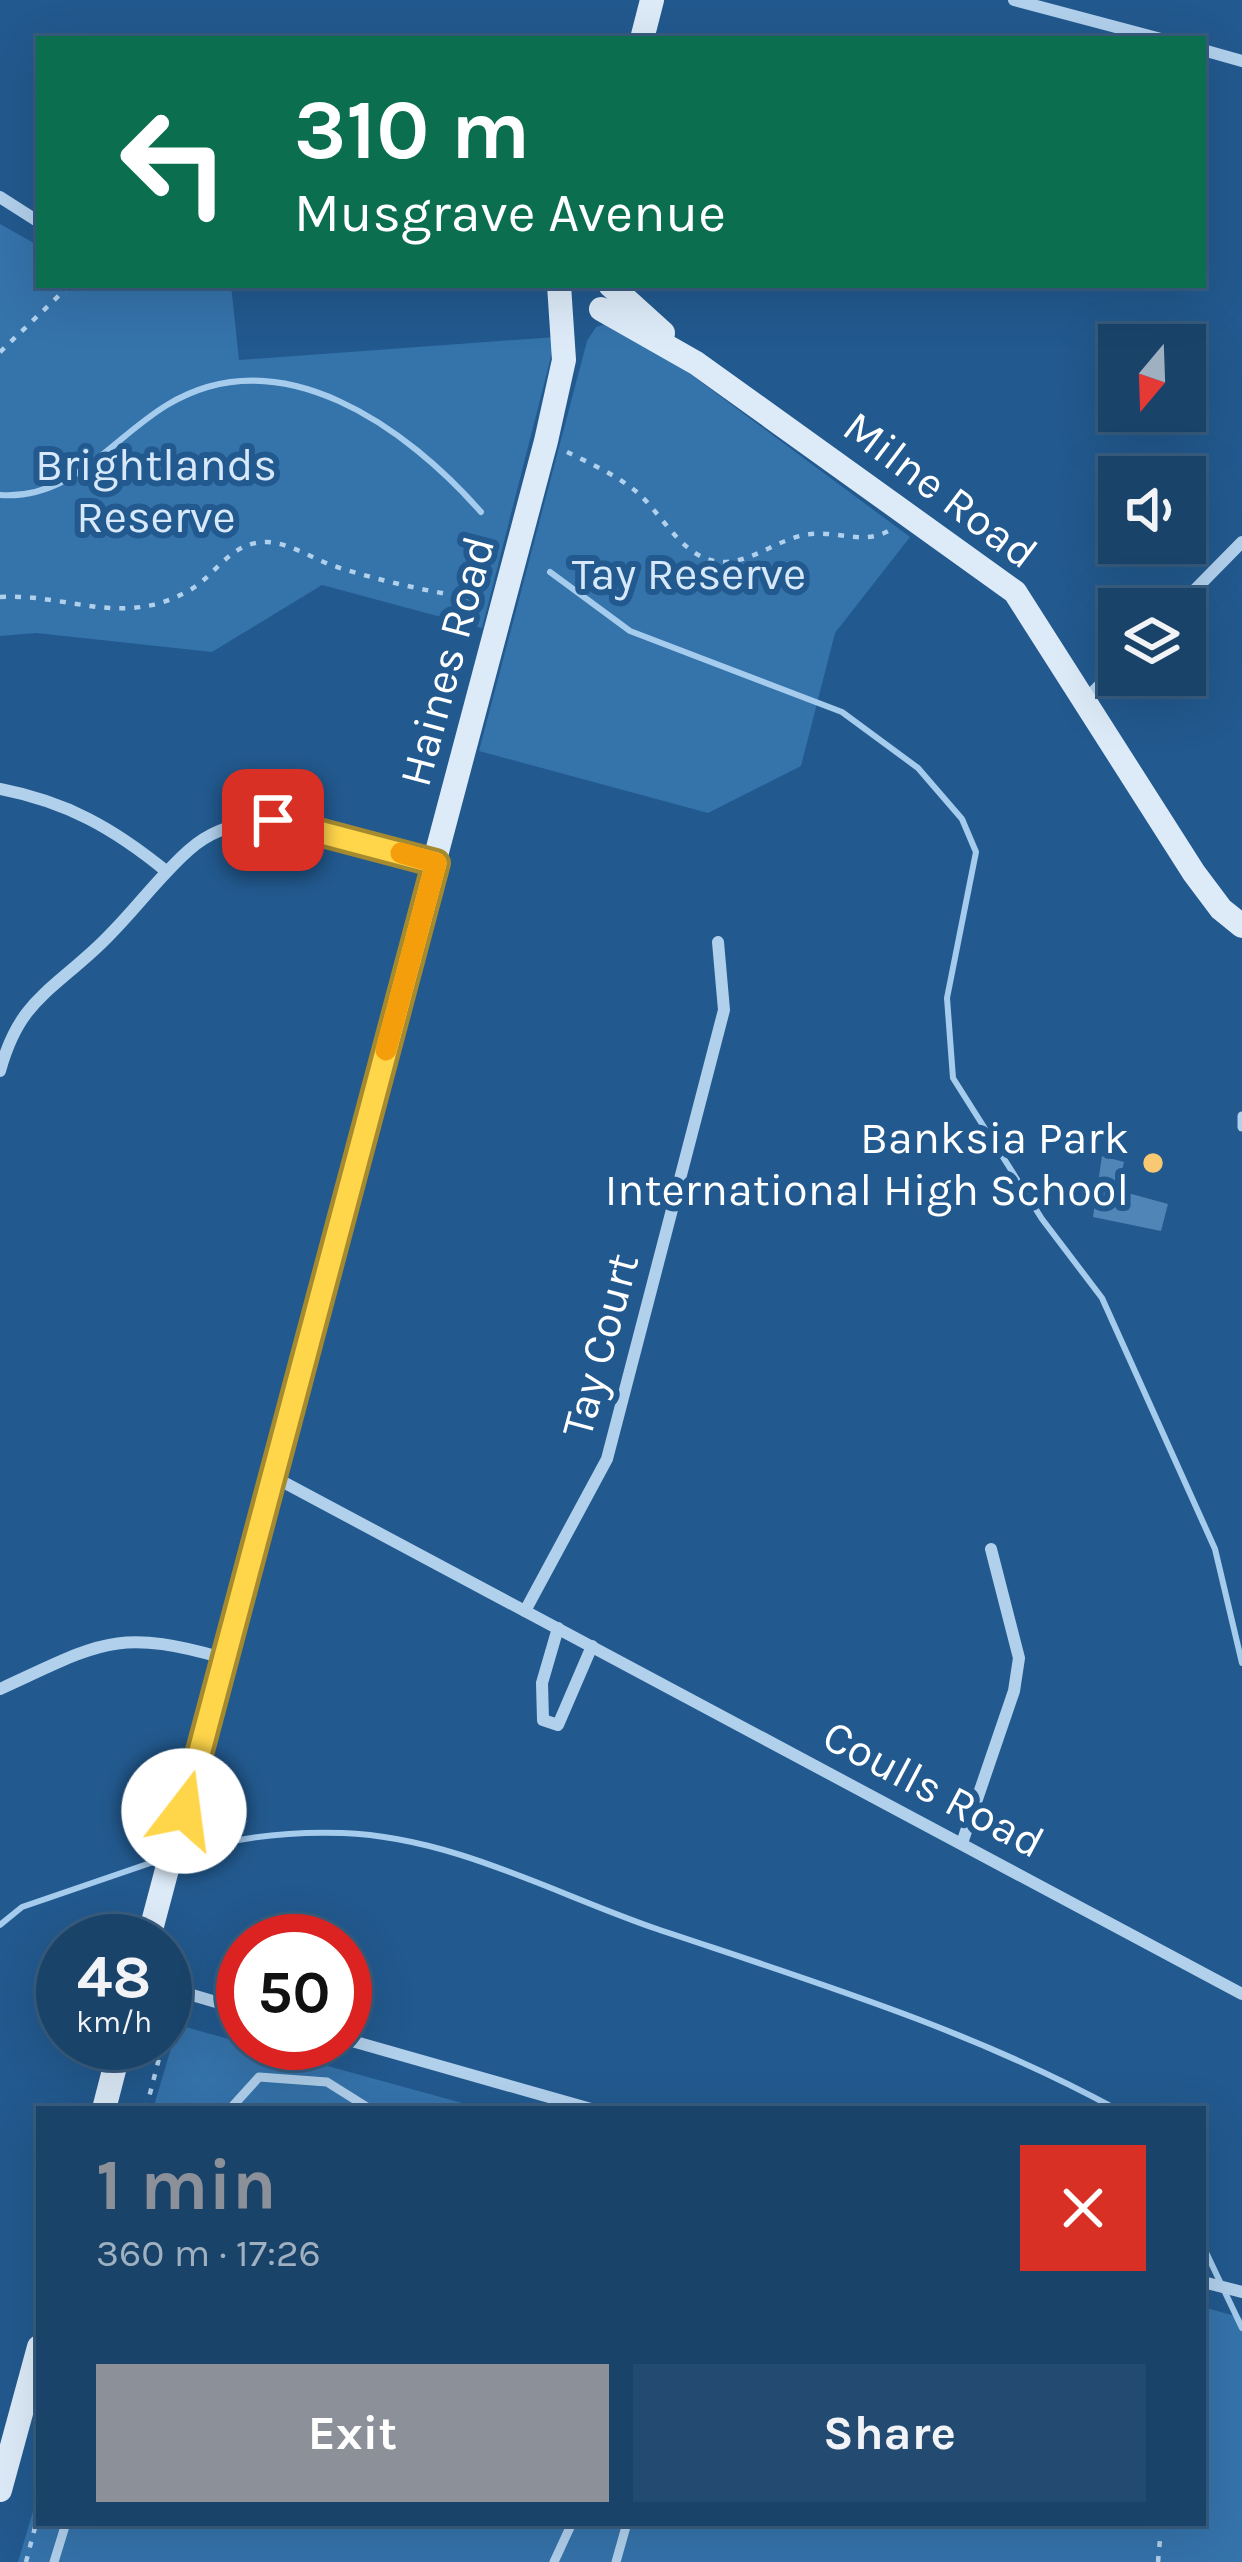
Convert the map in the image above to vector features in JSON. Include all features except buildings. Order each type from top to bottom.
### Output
[{"type":"main road","points":[[643,36],[652,0]]},
{"type":"main road","points":[[559,290],[575,313],[604,298]]},
{"type":"main road","name":"Haines Road","points":[[155,1914],[546,441],[564,360],[559,290]]},
{"type":"main road","points":[[564,360],[604,298]]},
{"type":"main road","name":"Milne Road","points":[[604,298],[1015,592],[1195,873],[1221,909],[1242,926]]},
{"type":"main road","points":[[105,2106],[115,2070]]},
{"type":"main road","points":[[0,2490],[36,2358]]},
{"type":"street","points":[[1014,0],[1150,36]]},
{"type":"street","points":[[1206,51],[1242,61]]},
{"type":"street","points":[[0,197],[36,220]]},
{"type":"street","points":[[1197,588],[1242,542]]},
{"type":"street","points":[[1084,701],[1098,687]]},
{"type":"street","points":[[0,789],[50,799],[111,826],[166,871]]},
{"type":"street","points":[[0,1072],[21,1016],[33,1000],[93,951],[166,871],[213,834],[273,820],[436,863]]},
{"type":"street","name":"Tay Court","points":[[525,1611],[607,1459],[724,1010],[718,942]]},
{"type":"street","name":"Coulls Road","points":[[272,1476],[1242,1994]]},
{"type":"street","points":[[962,1843],[1014,1691],[1019,1658],[991,1549]]},
{"type":"street","points":[[558,1628],[542,1682],[543,1720],[558,1725],[592,1646]]},
{"type":"street","points":[[0,1689],[122,1640],[159,1640],[224,1658]]},
{"type":"street","points":[[372,2047],[580,2106]]},
{"type":"street","points":[[1206,2283],[1240,2291]]},
{"type":"lane","points":[[1242,1116],[1242,1127]]},
{"type":"lane","points":[[233,2106],[259,2077],[327,2082],[365,2106]]},
{"type":"lane","points":[[54,2562],[65,2526]]},
{"type":"lane","points":[[554,2562],[571,2526]]},
{"type":"lane","points":[[616,2562],[626,2526]]},
{"type":"path","points":[[0,352],[67,288]]},
{"type":"path","points":[[546,441],[638,493],[694,553],[717,562],[738,561],[816,533],[844,539],[880,537],[911,514]]},
{"type":"path","points":[[0,597],[22,596],[87,610],[157,603],[193,589],[243,547],[267,542],[394,583],[505,604]]},
{"type":"path","points":[[147,2106],[156,2070]]},
{"type":"path","points":[[26,2562],[36,2524]]},
{"type":"path","points":[[1155,2526],[1162,2543],[1158,2562]]},
{"type":"green space","name":"Brightlands Reserve","points":[[0,224],[36,244],[36,288],[231,288],[239,360],[556,337],[482,628],[322,585],[212,652],[36,633],[0,636]]},
{"type":"green space","name":"Tay Reserve","points":[[611,322],[627,327],[910,537],[835,633],[801,766],[708,813],[479,751],[587,341],[596,327]]},
{"type":"green space","points":[[192,2029],[216,2035],[216,2070],[342,2070],[473,2106],[154,2106],[165,2070],[192,2070]]},
{"type":"green space","points":[[1206,2308],[1242,2318],[1242,2562],[18,2562],[36,2501],[36,2526],[1206,2526]]},
{"type":"waterway","points":[[0,495],[26,494],[70,478],[167,405],[210,386],[254,381],[297,386],[339,401],[379,423],[417,450],[481,512]]},
{"type":"waterway","points":[[550,572],[630,631],[842,712],[918,768],[962,819],[976,852],[947,998],[953,1078],[1042,1219],[1102,1298],[1215,1549],[1242,1663]]},
{"type":"waterway","points":[[181,1854],[240,1840],[302,1833],[384,1837],[424,1845],[891,2009],[1061,2080],[1110,2106]]},
{"type":"waterway","points":[[0,1925],[22,1907],[162,1859]]},
{"type":"waterway","points":[[1206,2252],[1242,2328]]},
{"type":"slow traffic","points":[[386,1050],[436,863],[401,853]]},
{"type":"place","name":"Banksia Park International High School","points":[[1153,1163]]},
{"type":"route","points":[[184,1811],[436,863],[273,820]]}]
